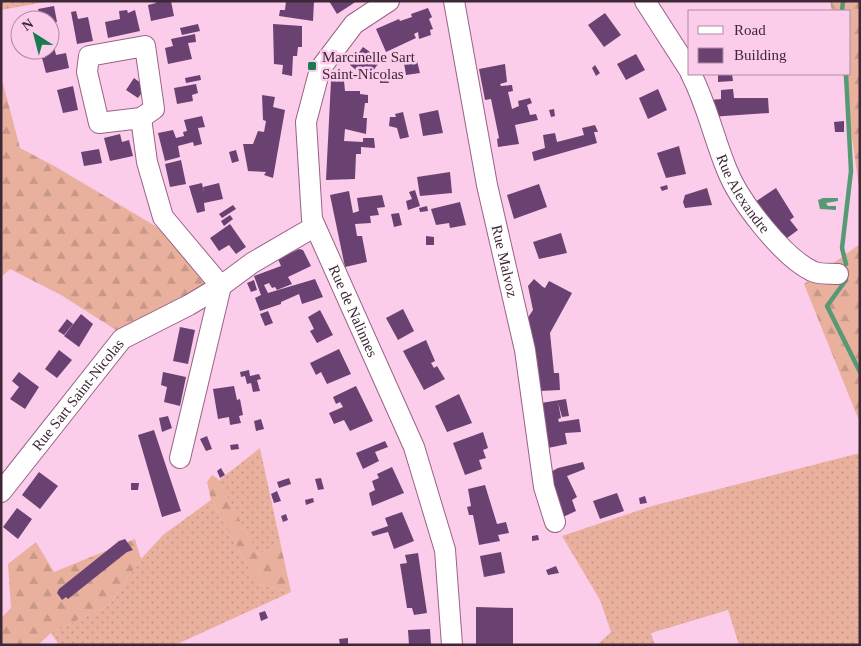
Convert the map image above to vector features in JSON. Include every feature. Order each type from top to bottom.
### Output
[{"type":"street","name":"Rue de Nalinnes","points":[[389,1],[354,24],[320,69],[306,122],[314,227],[414,447],[444,550],[452,645]]},
{"type":"street","name":"Rue Malvoz","points":[[454,1],[487,185],[525,350],[544,487],[555,522]]},
{"type":"street","name":"Rue Alexandre","points":[[645,1],[688,69]]},
{"type":"street","name":"Rue Alexandre","points":[[692,75],[700,92],[727,171],[747,206],[793,259],[814,272],[838,274]]},
{"type":"street","points":[[140,118],[147,162],[163,217],[221,286],[180,458]]},
{"type":"street","name":"Rue Sart Saint-Nicolas","points":[[1,492],[122,339],[221,286],[252,263],[314,227]]},
{"type":"green space","points":[[1,1],[51,1],[1,10]]},
{"type":"green space","points":[[830,1],[860,1],[860,194],[843,75],[851,75],[851,10],[832,10]]},
{"type":"green space","points":[[1,76],[20,148],[56,167],[162,230],[213,283],[116,330],[61,295],[10,269],[1,277]]},
{"type":"green space","points":[[860,244],[860,423],[804,284]]},
{"type":"green space","points":[[260,448],[281,546],[258,554],[218,481]]},
{"type":"green space","points":[[860,453],[860,645],[739,645],[728,610],[651,633],[655,645],[597,645],[611,632],[600,600],[562,536],[652,506]]},
{"type":"green space","points":[[212,475],[217,478],[258,554],[281,546],[291,592],[258,584],[211,500],[207,482]]},
{"type":"green space","points":[[211,500],[258,584],[291,592],[175,645],[59,645],[51,633],[109,605],[141,559],[163,535]]},
{"type":"green space","points":[[135,539],[141,559],[109,605],[51,633],[38,645],[1,645],[1,618],[11,608],[8,564],[36,542],[54,572]]},
{"type":"shaded area","points":[[838,198],[838,201],[826,203],[828,206],[836,206],[836,210],[820,209],[818,200]]},
{"type":"building","points":[[155,1],[171,1],[174,16],[151,21],[148,5],[156,3]]},
{"type":"building","points":[[286,1],[314,1],[313,21],[279,16],[280,10],[285,10]]},
{"type":"building","points":[[329,1],[357,1],[337,14]]},
{"type":"building","points":[[54,6],[55,10],[38,10]]},
{"type":"building","points":[[428,8],[432,17],[429,19],[433,29],[430,30],[431,35],[419,39],[418,32],[414,34],[416,38],[386,52],[376,29],[399,19],[400,21],[412,17],[411,14]]},
{"type":"building","points":[[127,10],[128,13],[135,10],[140,31],[108,38],[105,22],[120,19],[119,11]]},
{"type":"building","points":[[76,11],[78,19],[88,17],[93,41],[77,44],[71,12]]},
{"type":"building","points":[[605,13],[621,35],[604,47],[588,25]]},
{"type":"building","points":[[198,24],[200,31],[182,35],[180,28]]},
{"type":"building","points":[[273,24],[302,26],[302,47],[298,47],[297,56],[293,56],[292,76],[282,74],[283,65],[274,64]]},
{"type":"building","points":[[195,34],[196,42],[188,43],[192,59],[168,64],[165,48],[173,46],[171,39]]},
{"type":"building","points":[[363,47],[381,60],[367,79],[350,65]]},
{"type":"building","points":[[66,53],[69,68],[46,73],[43,60],[60,60],[60,54]]},
{"type":"building","points":[[636,54],[645,70],[626,80],[617,64]]},
{"type":"building","points":[[417,61],[420,73],[406,75],[404,63]]},
{"type":"building","points":[[505,64],[507,82],[500,84],[501,86],[512,85],[513,91],[508,92],[512,109],[519,106],[518,101],[530,98],[532,103],[527,105],[530,115],[536,114],[538,120],[515,125],[519,144],[498,147],[497,139],[499,138],[491,99],[485,100],[479,69]]},
{"type":"building","points":[[595,65],[600,73],[596,76],[592,68]]},
{"type":"building","points":[[200,75],[201,80],[186,83],[185,78]]},
{"type":"building","points":[[718,75],[732,75],[733,81],[718,82]]},
{"type":"building","points":[[134,78],[146,87],[138,98],[126,90]]},
{"type":"building","points":[[380,78],[388,78],[389,83],[380,83]]},
{"type":"building","points":[[331,81],[344,81],[345,91],[360,91],[360,94],[368,95],[368,103],[365,103],[363,118],[367,118],[366,134],[345,129],[344,141],[363,142],[363,138],[374,138],[375,148],[361,147],[361,154],[356,154],[355,179],[326,180]]},
{"type":"building","points":[[196,84],[198,93],[192,95],[193,101],[177,104],[174,88]]},
{"type":"building","points":[[73,86],[78,110],[63,113],[57,90]]},
{"type":"building","points":[[658,89],[667,110],[648,119],[639,98]]},
{"type":"building","points":[[733,89],[734,98],[768,98],[769,113],[710,117],[710,100],[721,99],[721,90]]},
{"type":"building","points":[[262,95],[275,97],[273,107],[285,110],[273,178],[264,175],[266,172],[248,171],[243,144],[253,144],[258,131],[264,132],[266,121],[263,120]]},
{"type":"building","points":[[554,109],[555,116],[551,117],[549,110]]},
{"type":"building","points":[[438,110],[443,133],[423,136],[419,114]]},
{"type":"building","points":[[403,112],[409,137],[400,139],[397,128],[389,126],[390,117],[396,117],[395,114]]},
{"type":"building","points":[[202,116],[205,127],[198,128],[202,144],[194,146],[193,142],[178,146],[180,157],[165,161],[158,133],[173,130],[176,138],[184,136],[183,132],[187,131],[184,120]]},
{"type":"building","points":[[844,121],[844,132],[835,132],[834,122]]},
{"type":"building","points":[[595,125],[598,132],[594,132],[597,143],[534,161],[532,152],[545,148],[543,135],[555,133],[557,142],[584,135],[582,128]]},
{"type":"building","points":[[120,134],[122,142],[129,140],[133,156],[110,161],[104,138]]},
{"type":"building","points":[[679,146],[686,174],[666,178],[657,153]]},
{"type":"building","points":[[99,149],[102,163],[84,166],[81,152]]},
{"type":"building","points":[[236,150],[239,161],[232,163],[229,152]]},
{"type":"building","points":[[181,160],[186,184],[170,187],[165,164]]},
{"type":"building","points":[[450,172],[452,193],[420,196],[417,177]]},
{"type":"building","points":[[202,183],[204,194],[203,187],[219,183],[223,199],[204,203],[205,211],[197,213],[189,186]]},
{"type":"building","points":[[539,184],[547,207],[514,219],[507,195]]},
{"type":"building","points":[[667,185],[668,189],[662,191],[660,187]]},
{"type":"building","points":[[707,188],[712,205],[685,208],[683,202],[685,195]]},
{"type":"building","points":[[776,188],[794,217],[790,220],[798,230],[783,241],[755,202]]},
{"type":"building","points":[[415,190],[420,206],[408,210],[406,201],[412,199],[409,192]]},
{"type":"building","points":[[349,191],[353,213],[359,211],[357,198],[382,195],[385,207],[377,208],[379,215],[370,216],[371,223],[355,224],[357,236],[362,236],[367,262],[345,267],[330,195]]},
{"type":"building","points":[[460,202],[466,225],[450,228],[449,223],[436,225],[431,209]]},
{"type":"building","points":[[233,205],[236,209],[222,218],[219,214]]},
{"type":"building","points":[[427,206],[428,211],[420,212],[419,208]]},
{"type":"building","points":[[399,213],[402,225],[394,227],[391,214]]},
{"type":"building","points":[[230,215],[233,219],[224,226],[221,221]]},
{"type":"building","points":[[230,224],[246,247],[236,254],[229,245],[219,251],[210,238]]},
{"type":"building","points":[[561,233],[567,253],[539,259],[533,242]]},
{"type":"building","points":[[426,236],[434,237],[434,245],[426,245]]},
{"type":"building","points":[[299,249],[303,250],[311,266],[288,277],[292,284],[277,290],[275,287],[272,288],[269,283],[264,285],[268,293],[315,279],[323,297],[302,304],[299,294],[281,302],[281,304],[260,311],[255,298],[261,295],[254,276],[281,266],[278,259]]},
{"type":"building","points":[[534,279],[545,288],[549,281],[572,293],[550,333],[554,373],[559,373],[560,390],[540,391],[537,359],[531,360],[525,322],[533,310],[528,286]]},
{"type":"building","points":[[254,280],[257,290],[251,292],[247,283]]},
{"type":"building","points":[[403,309],[414,331],[398,340],[386,318]]},
{"type":"building","points":[[320,310],[333,335],[317,343],[310,331],[314,329],[308,317]]},
{"type":"building","points":[[268,311],[273,323],[265,326],[260,314]]},
{"type":"building","points":[[81,314],[93,324],[79,347],[64,336]]},
{"type":"building","points":[[67,319],[73,324],[64,335],[58,331]]},
{"type":"building","points":[[180,327],[195,330],[188,364],[173,361]]},
{"type":"building","points":[[426,340],[435,361],[431,363],[434,368],[437,366],[445,379],[424,390],[403,351]]},
{"type":"building","points":[[339,349],[351,374],[327,384],[321,372],[316,375],[310,363]]},
{"type":"building","points":[[59,350],[72,360],[57,378],[45,369]]},
{"type":"building","points":[[249,370],[250,376],[259,374],[261,379],[257,380],[260,391],[253,392],[251,383],[247,384],[245,376],[241,377],[240,372]]},
{"type":"building","points":[[19,372],[39,387],[25,409],[10,399],[19,387],[12,381]]},
{"type":"building","points":[[163,372],[186,377],[180,406],[164,402],[167,387],[161,385]]},
{"type":"building","points":[[234,386],[237,400],[240,399],[243,415],[239,416],[241,423],[230,425],[229,417],[218,419],[213,389]]},
{"type":"building","points":[[356,386],[373,421],[350,431],[344,420],[334,424],[329,413],[343,407],[340,402],[336,404],[333,397]]},
{"type":"building","points":[[459,394],[472,423],[447,432],[435,406]]},
{"type":"building","points":[[566,399],[569,416],[562,417],[558,402],[561,418],[558,419],[559,422],[579,419],[581,432],[565,433],[567,444],[548,448],[541,403]]},
{"type":"building","points":[[168,416],[172,428],[162,432],[159,418]]},
{"type":"building","points":[[261,419],[264,429],[256,431],[254,421]]},
{"type":"building","points":[[154,430],[181,511],[162,517],[138,435]]},
{"type":"building","points":[[483,432],[488,448],[483,450],[486,458],[479,460],[482,469],[465,475],[453,443]]},
{"type":"building","points":[[207,436],[212,449],[206,451],[200,439]]},
{"type":"building","points":[[385,441],[388,447],[375,452],[379,461],[363,469],[356,453]]},
{"type":"building","points":[[238,444],[239,449],[231,450],[230,445]]},
{"type":"building","points":[[583,462],[585,469],[567,476],[577,497],[572,500],[576,511],[563,517],[547,474],[558,468]]},
{"type":"building","points":[[392,467],[404,493],[372,506],[369,493],[375,490],[372,481],[379,478],[377,474]]},
{"type":"building","points":[[221,468],[225,475],[220,478],[217,471]]},
{"type":"building","points":[[39,472],[58,486],[40,509],[22,495]]},
{"type":"building","points":[[289,478],[291,484],[279,488],[277,482]]},
{"type":"building","points":[[321,478],[324,489],[318,490],[315,479]]},
{"type":"building","points":[[131,483],[139,483],[138,490],[131,490]]},
{"type":"building","points":[[485,485],[497,524],[506,522],[509,533],[498,535],[500,541],[479,545],[473,515],[469,515],[467,507],[471,506],[468,489]]},
{"type":"building","points":[[277,491],[281,501],[274,503],[271,494]]},
{"type":"building","points":[[617,493],[624,511],[600,519],[593,501]]},
{"type":"building","points":[[645,496],[647,503],[640,504],[639,498]]},
{"type":"building","points":[[313,498],[314,502],[306,505],[305,500]]},
{"type":"building","points":[[17,508],[32,519],[18,539],[3,527]]},
{"type":"building","points":[[402,512],[414,541],[394,549],[388,532],[373,536],[371,532],[388,526],[385,518]]},
{"type":"building","points":[[286,514],[288,520],[283,522],[281,516]]},
{"type":"building","points":[[538,535],[539,540],[532,541],[532,536]]},
{"type":"building","points":[[125,539],[133,550],[127,552],[68,599],[66,597],[62,600],[57,593],[59,589],[119,541]]},
{"type":"building","points":[[501,552],[505,573],[484,577],[480,556]]},
{"type":"building","points":[[418,553],[427,613],[414,615],[412,608],[407,608],[400,564],[407,563],[405,555]]},
{"type":"building","points":[[556,566],[559,573],[548,575],[546,570]]},
{"type":"building","points":[[476,607],[513,608],[513,645],[476,645]]},
{"type":"building","points":[[265,611],[268,618],[261,621],[259,613]]},
{"type":"building","points":[[430,629],[431,645],[409,645],[408,630]]},
{"type":"building","points":[[348,638],[348,645],[340,645],[339,639]]},
{"type":"waterway","points":[[842,10],[843,1]]},
{"type":"waterway","points":[[846,75],[851,171],[842,248],[846,264]]},
{"type":"waterway","points":[[846,280],[827,306],[860,372]]},
{"type":"place","name":"Marcinelle Sart Saint-Nicolas","points":[[312,66]]}]
